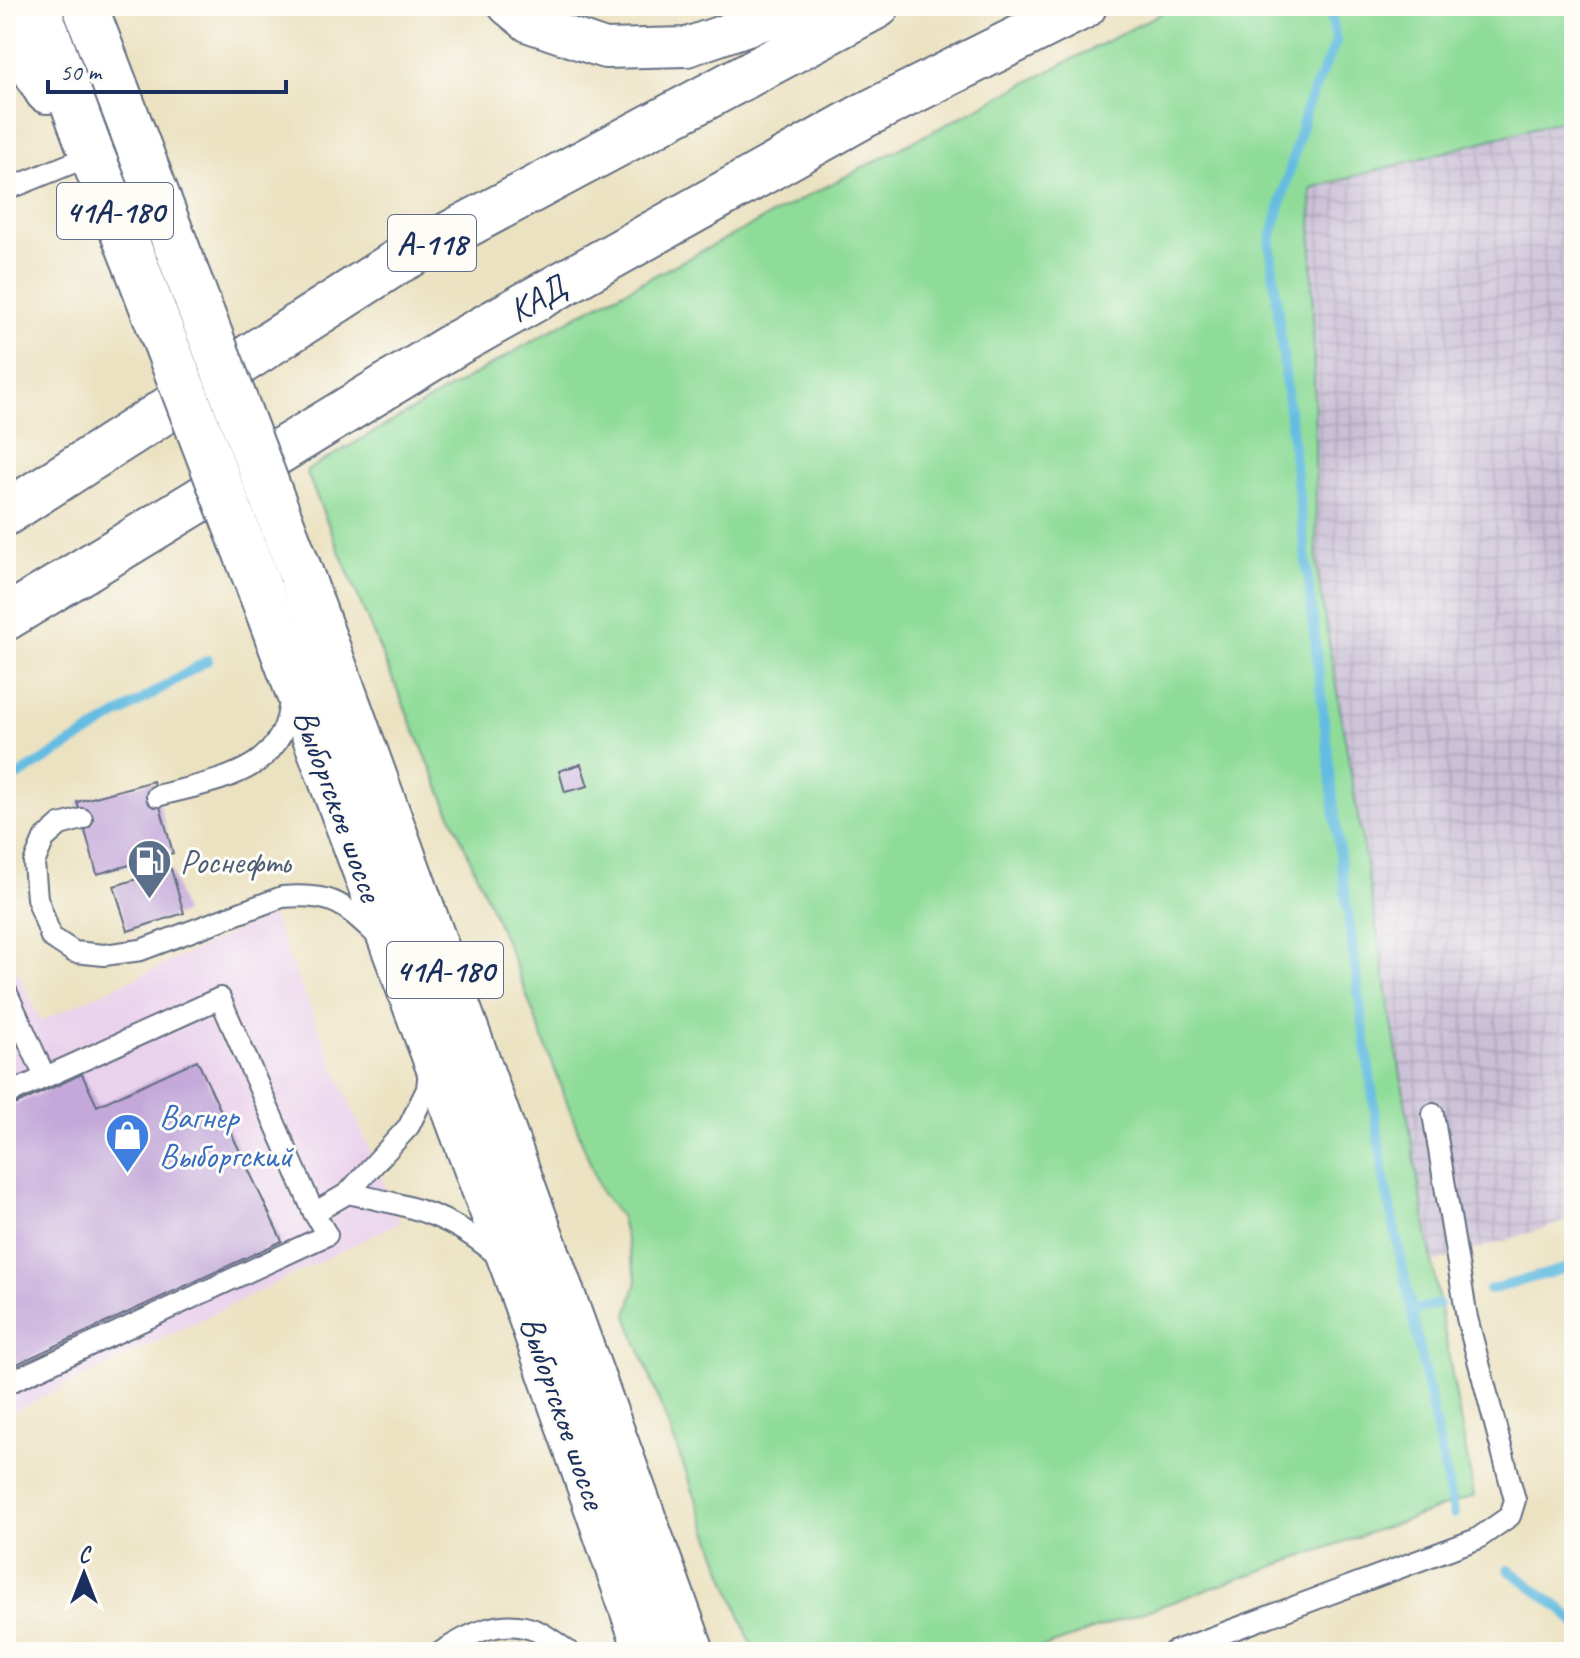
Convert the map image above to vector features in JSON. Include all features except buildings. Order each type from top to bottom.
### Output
[{"type":"main road","name":"Выборгское шоссе","points":[[37,6],[515,1272],[647,1652]]},
{"type":"main road","name":"Выборгское шоссе","points":[[85,6],[299,569],[692,1652]]},
{"type":"main road","name":"А-118","points":[[6,513],[397,262],[877,6]]},
{"type":"main road","name":"КАД","points":[[6,618],[457,343],[865,115],[1084,6]]},
{"type":"main road","points":[[6,21],[48,93],[92,155]]},
{"type":"street","points":[[508,6],[529,23],[605,49],[687,47],[805,6]]},
{"type":"lane","points":[[6,190],[92,155]]},
{"type":"lane","points":[[157,796],[236,775],[259,762],[274,746],[284,728],[290,702],[290,673]]},
{"type":"lane","points":[[82,819],[60,825],[44,839],[34,863],[37,898],[51,937],[74,952],[104,955],[141,950],[282,897],[305,895],[332,899],[393,950]]},
{"type":"lane","points":[[6,991],[45,1077]]},
{"type":"lane","points":[[6,1095],[220,998],[314,1213],[327,1235],[6,1384]]},
{"type":"lane","points":[[314,1213],[348,1193],[409,1126],[427,1089],[430,1045]]},
{"type":"lane","points":[[1173,1652],[1477,1539],[1510,1516],[1515,1500],[1467,1318],[1433,1114]]},
{"type":"lane","points":[[348,1193],[441,1217],[483,1242],[515,1272]]},
{"type":"lane","points":[[441,1652],[470,1634],[511,1624],[537,1631],[569,1652]]},
{"type":"shaded area","points":[[1574,117],[1574,1219],[1432,1263],[1317,570],[1311,187]]},
{"type":"shaded area","points":[[271,915],[400,1222],[6,1415],[6,947],[41,1021]]},
{"type":"green space","points":[[1175,6],[1574,6],[1574,117],[1311,188],[1317,570],[1432,1263],[1474,1496],[1030,1652],[754,1652],[627,1316],[637,1281],[620,1216],[601,1192],[511,954],[306,471],[580,314]]},
{"type":"waterway","points":[[1330,6],[1336,42],[1308,104],[1270,242],[1337,834],[1384,1178],[1454,1514]]},
{"type":"waterway","points":[[6,783],[208,660]]},
{"type":"waterway","points":[[1489,1290],[1574,1266]]},
{"type":"waterway","points":[[1412,1311],[1438,1304]]},
{"type":"waterway","points":[[1509,1570],[1574,1622]]},
{"type":"place","name":"Роснефть","points":[[149,900]]},
{"type":"place","name":"Вагнер Выборгский","points":[[128,1175]]}]
